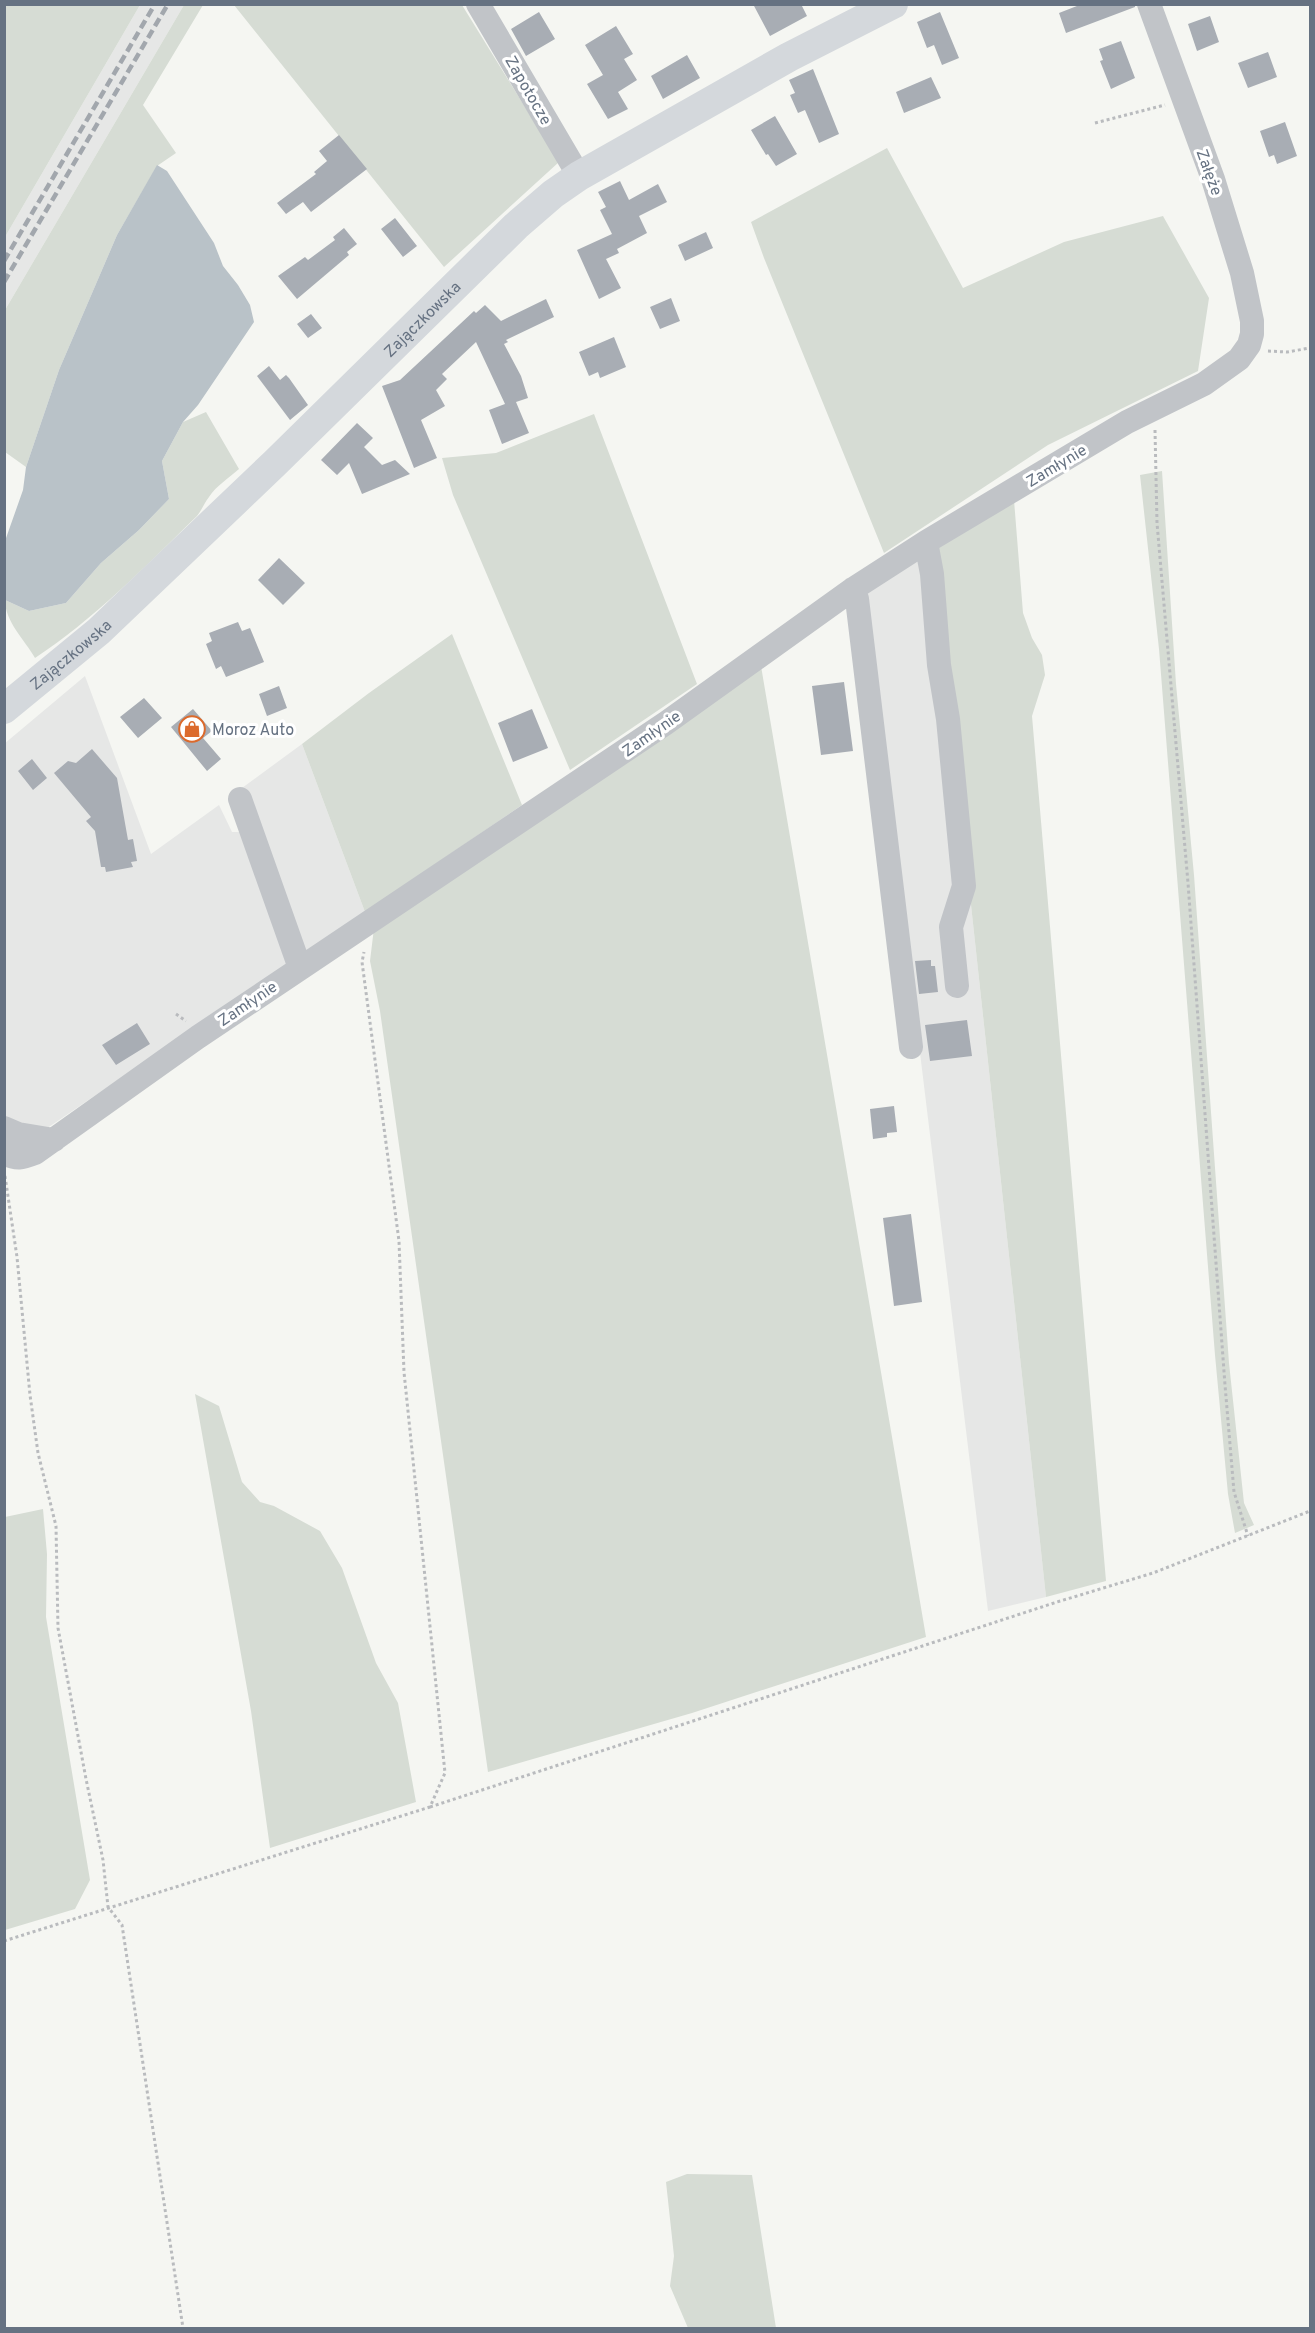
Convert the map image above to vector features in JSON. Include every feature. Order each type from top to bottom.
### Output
[{"type":"main road","name":"Zajączkowska","points":[[4,709],[99,631],[275,463],[516,226],[553,194],[579,176],[789,57],[893,4]]},
{"type":"street","name":"Zapotocze","points":[[478,4],[579,176]]},
{"type":"street","name":"Załęże","points":[[1149,4],[1224,213],[1242,273],[1252,321],[1249,345]]},
{"type":"street","name":"Zamłynie","points":[[4,1154],[15,1159],[22,1159],[35,1153],[182,1048],[666,723],[853,589],[926,542],[1127,422],[1219,375],[1239,359],[1249,345]]},
{"type":"street","points":[[926,542],[932,574],[939,665],[948,719],[964,886],[951,927],[957,986]]},
{"type":"street","points":[[853,589],[859,611],[911,1047]]},
{"type":"street","points":[[240,799],[300,968]]},
{"type":"street","points":[[4,1128],[18,1134],[54,1140]]},
{"type":"path","points":[[1095,123],[1184,100]]},
{"type":"path","points":[[1249,345],[1270,352],[1311,348]]},
{"type":"path","points":[[1158,407],[1155,424],[1157,523],[1188,883],[1225,1384],[1234,1492],[1248,1536]]},
{"type":"path","points":[[368,923],[362,962],[399,1240],[404,1372],[445,1773],[430,1808]]},
{"type":"path","points":[[4,1172],[18,1268],[38,1453],[56,1526],[58,1628],[86,1779],[104,1860],[108,1907],[122,1925],[183,2328]]},
{"type":"path","points":[[4,1941],[430,1808],[1057,1602],[1153,1573],[1311,1511]]},
{"type":"shaded area","points":[[4,5],[140,5],[5,237],[4,237]]},
{"type":"shaded area","points":[[140,5],[184,5],[5,310],[5,237]]},
{"type":"shaded area","points":[[184,5],[203,5],[143,105],[176,153],[157,166],[117,235],[59,370],[26,467],[5,452],[5,310]]},
{"type":"shaded area","points":[[234,5],[462,5],[559,162],[444,267]]},
{"type":"shaded area","points":[[887,148],[963,288],[1064,242],[1163,216],[1209,298],[1198,371],[1048,445],[884,553],[751,222]]},
{"type":"shaded area","points":[[157,165],[167,171],[214,243],[223,266],[250,305],[254,322],[198,405],[183,422],[162,461],[169,499],[139,530],[101,563],[66,603],[29,611],[5,600],[5,541],[23,490],[26,467],[59,370],[117,235]]},
{"type":"shaded area","points":[[206,412],[239,469],[215,489],[197,516],[119,591],[77,627],[35,658],[8,616],[5,600],[29,611],[66,603],[101,563],[139,530],[169,499],[162,461],[183,422]]},
{"type":"shaded area","points":[[594,414],[697,684],[570,770],[453,495],[442,458],[496,453]]},
{"type":"shaded area","points":[[1162,471],[1176,684],[1194,875],[1229,1363],[1244,1503],[1254,1525],[1235,1533],[1228,1494],[1215,1355],[1159,649],[1140,475]]},
{"type":"shaded area","points":[[1014,500],[1023,613],[1032,638],[1042,655],[1045,675],[1032,716],[1106,1581],[1046,1597],[932,545]]},
{"type":"shaded area","points":[[932,545],[1046,1597],[988,1611],[864,593]]},
{"type":"shaded area","points":[[452,634],[522,805],[365,912],[302,744]]},
{"type":"shaded area","points":[[761,666],[926,1637],[692,1713],[488,1772],[380,1011],[370,961],[374,928]]},
{"type":"shaded area","points":[[85,676],[151,854],[219,805],[232,832],[242,832],[288,964],[40,1133],[6,1124],[4,744]]},
{"type":"shaded area","points":[[302,744],[365,912],[303,954],[242,788]]},
{"type":"shaded area","points":[[195,1394],[219,1406],[242,1482],[260,1502],[274,1506],[320,1531],[342,1568],[376,1663],[398,1703],[416,1802],[270,1848],[251,1711]]},
{"type":"shaded area","points":[[43,1509],[47,1554],[46,1617],[90,1880],[75,1909],[5,1930],[5,1517]]},
{"type":"shaded area","points":[[687,2174],[752,2175],[776,2328],[688,2328],[670,2286],[674,2256],[666,2182]]},
{"type":"building","points":[[753,4],[801,4],[807,16],[770,36]]},
{"type":"building","points":[[1082,4],[1135,4],[1135,7],[1066,33],[1059,13]]},
{"type":"building","points":[[539,12],[555,39],[526,56],[511,29]]},
{"type":"building","points":[[940,12],[959,58],[942,65],[934,45],[927,48],[917,22]]},
{"type":"building","points":[[1210,16],[1219,42],[1197,51],[1188,24]]},
{"type":"building","points":[[616,26],[633,54],[624,59],[637,80],[618,92],[628,109],[608,119],[587,84],[603,75],[585,45]]},
{"type":"building","points":[[1121,41],[1135,78],[1111,89],[1100,61],[1103,60],[1099,49]]},
{"type":"building","points":[[1268,52],[1277,77],[1248,88],[1238,63]]},
{"type":"building","points":[[687,55],[700,78],[663,99],[651,76]]},
{"type":"building","points":[[813,69],[839,134],[819,143],[805,110],[798,113],[790,95],[795,93],[789,80]]},
{"type":"building","points":[[931,77],[941,98],[904,113],[896,92]]},
{"type":"building","points":[[775,116],[797,154],[776,166],[768,154],[766,155],[751,130]]},
{"type":"building","points":[[1285,122],[1297,156],[1277,164],[1274,155],[1269,157],[1260,131]]},
{"type":"building","points":[[339,135],[367,169],[311,212],[303,202],[286,214],[277,203],[316,174],[314,172],[327,161],[319,151]]},
{"type":"building","points":[[620,181],[629,200],[658,184],[667,202],[639,216],[647,233],[617,249],[619,253],[606,259],[621,288],[599,299],[577,250],[612,234],[600,210],[606,207],[598,192]]},
{"type":"building","points":[[395,218],[417,246],[403,257],[381,229]]},
{"type":"building","points":[[344,228],[357,244],[347,252],[349,255],[297,299],[278,276],[305,257],[308,260],[335,240],[333,237]]},
{"type":"building","points":[[706,232],[713,248],[685,261],[678,245]]},
{"type":"building","points":[[671,298],[680,321],[660,329],[650,307]]},
{"type":"building","points":[[546,299],[554,317],[506,340],[508,342],[504,344],[521,376],[528,398],[516,402],[529,433],[502,444],[489,410],[505,404],[476,342],[442,374],[447,379],[436,390],[445,406],[421,420],[437,458],[414,468],[382,386],[400,380],[474,311],[476,313],[485,305],[501,321]]},
{"type":"building","points":[[311,314],[322,328],[308,338],[297,324]]},
{"type":"building","points":[[614,337],[626,367],[600,378],[598,372],[589,376],[579,352]]},
{"type":"building","points":[[269,366],[280,380],[286,375],[289,378],[308,405],[290,420],[257,376]]},
{"type":"building","points":[[357,423],[373,438],[364,447],[382,465],[395,460],[410,474],[362,494],[349,463],[337,475],[321,460]]},
{"type":"building","points":[[279,558],[305,583],[283,605],[258,580]]},
{"type":"building","points":[[238,622],[242,631],[250,628],[264,662],[226,677],[221,666],[216,669],[206,644],[212,641],[209,633]]},
{"type":"building","points":[[844,682],[853,751],[821,755],[812,686]]},
{"type":"building","points":[[279,686],[287,708],[267,716],[259,694]]},
{"type":"building","points":[[144,698],[162,718],[138,738],[120,717]]},
{"type":"building","points":[[193,709],[212,731],[203,738],[221,759],[207,771],[171,727]]},
{"type":"building","points":[[532,709],[548,748],[513,762],[498,723]]},
{"type":"building","points":[[92,749],[117,778],[128,840],[133,839],[137,861],[131,862],[133,867],[106,872],[105,867],[101,867],[95,831],[86,821],[91,817],[54,773],[68,761],[76,763]]},
{"type":"building","points":[[32,759],[47,778],[33,790],[18,771]]},
{"type":"building","points":[[931,960],[931,966],[935,966],[938,992],[919,994],[915,961]]},
{"type":"building","points":[[967,1020],[972,1056],[930,1061],[925,1025]]},
{"type":"building","points":[[137,1023],[150,1044],[116,1065],[102,1045]]},
{"type":"building","points":[[894,1106],[897,1132],[887,1133],[887,1137],[873,1139],[870,1109]]},
{"type":"building","points":[[911,1214],[922,1302],[894,1306],[883,1218]]},
{"type":"railway","points":[[4,261],[155,4]]},
{"type":"railway","points":[[4,282],[168,4]]},
{"type":"place","name":"Moroz Auto","points":[[192,729]]}]
